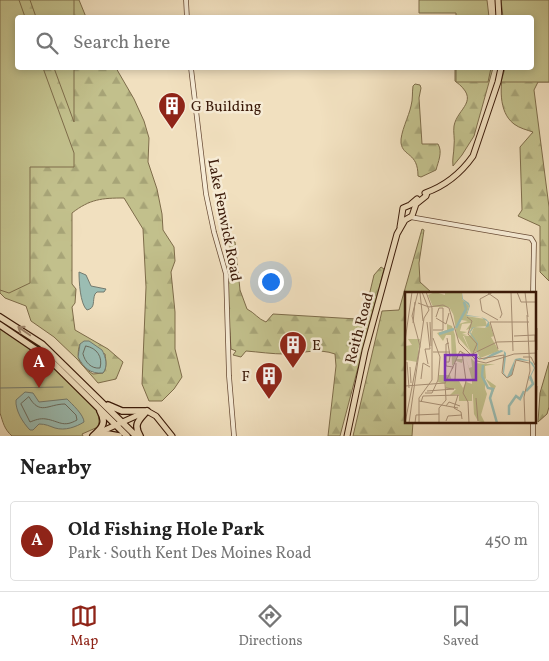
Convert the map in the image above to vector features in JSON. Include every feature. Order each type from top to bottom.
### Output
[{"type":"highway","points":[[0,317],[42,344],[138,436]]},
{"type":"highway","points":[[0,325],[47,357],[127,436]]},
{"type":"highway","points":[[104,403],[122,411],[147,411]]},
{"type":"highway","points":[[93,436],[104,424],[103,417],[97,407]]},
{"type":"highway","points":[[138,436],[137,422],[147,411]]},
{"type":"highway","points":[[93,436],[108,434],[119,436]]},
{"type":"main road","points":[[498,0],[499,15]]},
{"type":"main road","points":[[427,193],[416,204],[414,211],[408,218],[403,216],[404,206],[409,206],[422,194],[453,178],[467,165],[473,156],[498,82],[500,70]]},
{"type":"main road","points":[[409,206],[414,211]]},
{"type":"main road","name":"Reith Road","points":[[346,436],[365,351],[400,227],[402,213]]},
{"type":"main road","name":"Reith Road","points":[[400,227],[408,218]]},
{"type":"main road","points":[[93,436],[147,411],[156,416],[172,436]]},
{"type":"street","points":[[186,0],[187,15]]},
{"type":"street","name":"Lake Fenwick Road","points":[[191,70],[206,194],[226,274],[229,376],[234,436]]},
{"type":"street","points":[[414,211],[421,218]]},
{"type":"street","points":[[408,218],[421,218],[531,238],[534,243],[533,292]]},
{"type":"street","points":[[532,423],[533,436]]},
{"type":"green space","points":[[0,0],[79,0],[85,15],[15,15],[15,70],[117,70],[134,99],[149,138],[148,162],[157,189],[163,230],[174,247],[175,261],[171,272],[175,312],[175,349],[182,377],[174,389],[162,401],[149,401],[142,384],[146,287],[143,229],[124,198],[96,200],[72,213],[72,284],[76,289],[75,303],[72,307],[75,330],[108,349],[123,362],[116,379],[98,383],[54,337],[31,321],[26,306],[5,298],[0,293]],"holes":[[[80,344],[105,354],[106,364],[103,373],[93,374],[85,368],[80,362],[78,354]]]},
{"type":"green space","points":[[0,0],[19,0],[24,15],[15,15],[15,70],[44,70],[74,153],[74,167],[30,167],[30,283],[9,293],[0,290]]},
{"type":"green space","points":[[30,0],[74,0],[74,15],[35,15]]},
{"type":"green space","points":[[419,0],[487,0],[489,15],[456,15],[456,13],[419,13]]},
{"type":"green space","points":[[501,0],[549,0],[549,82],[501,82],[504,70],[534,70],[534,15],[503,15]]},
{"type":"green space","points":[[549,65],[549,82],[538,82],[534,90],[549,207],[549,281],[540,272],[540,226],[518,216],[522,210],[520,147],[533,132],[518,127],[509,119],[505,113],[501,98],[504,70],[534,70],[534,68]]},
{"type":"green space","points":[[55,70],[74,70],[74,122]]},
{"type":"green space","points":[[455,70],[492,70],[474,136],[453,166],[454,126],[467,99],[467,94],[463,88],[455,81]]},
{"type":"green space","points":[[456,70],[491,70],[488,82],[456,82]]},
{"type":"green space","points":[[415,84],[420,85],[421,88],[419,98],[422,144],[438,144],[440,150],[436,170],[421,177],[418,176],[416,163],[404,151],[401,143]]},
{"type":"green space","points":[[422,229],[424,230],[419,263],[420,282],[431,292],[405,292],[405,423],[413,423],[412,436],[353,436],[382,311],[399,310]]},
{"type":"green space","points":[[231,240],[235,242],[240,290],[247,309],[266,322],[273,314],[357,319],[368,300],[374,275],[381,267],[384,269],[340,436],[328,436],[336,366],[335,354],[317,351],[285,354],[246,351],[241,357],[233,355],[236,351],[231,349],[228,294]]},
{"type":"green space","points":[[0,325],[35,348],[97,407],[98,427],[82,434],[83,436],[12,436],[7,431],[0,413]]},
{"type":"green space","points":[[549,362],[549,407],[547,414],[538,422],[540,393]]},
{"type":"water","points":[[79,272],[86,275],[91,286],[106,289],[104,292],[97,292],[95,294],[92,308],[87,310],[81,298]]},
{"type":"water","points":[[84,341],[89,341],[102,350],[106,362],[106,368],[103,373],[91,371],[80,361],[78,357],[80,344]]},
{"type":"water","points":[[25,392],[33,393],[39,402],[67,399],[80,413],[84,422],[66,429],[39,424],[33,430],[30,430],[20,416],[16,404],[16,400]]},
{"type":"waterway","points":[[0,388],[63,387]]},
{"type":"place","name":"G Building","points":[[172,130]]},
{"type":"place","name":"E","points":[[293,369]]},
{"type":"place","name":"Old Fishing Hole Park","points":[[39,388]]},
{"type":"place","name":"F","points":[[269,400]]}]
